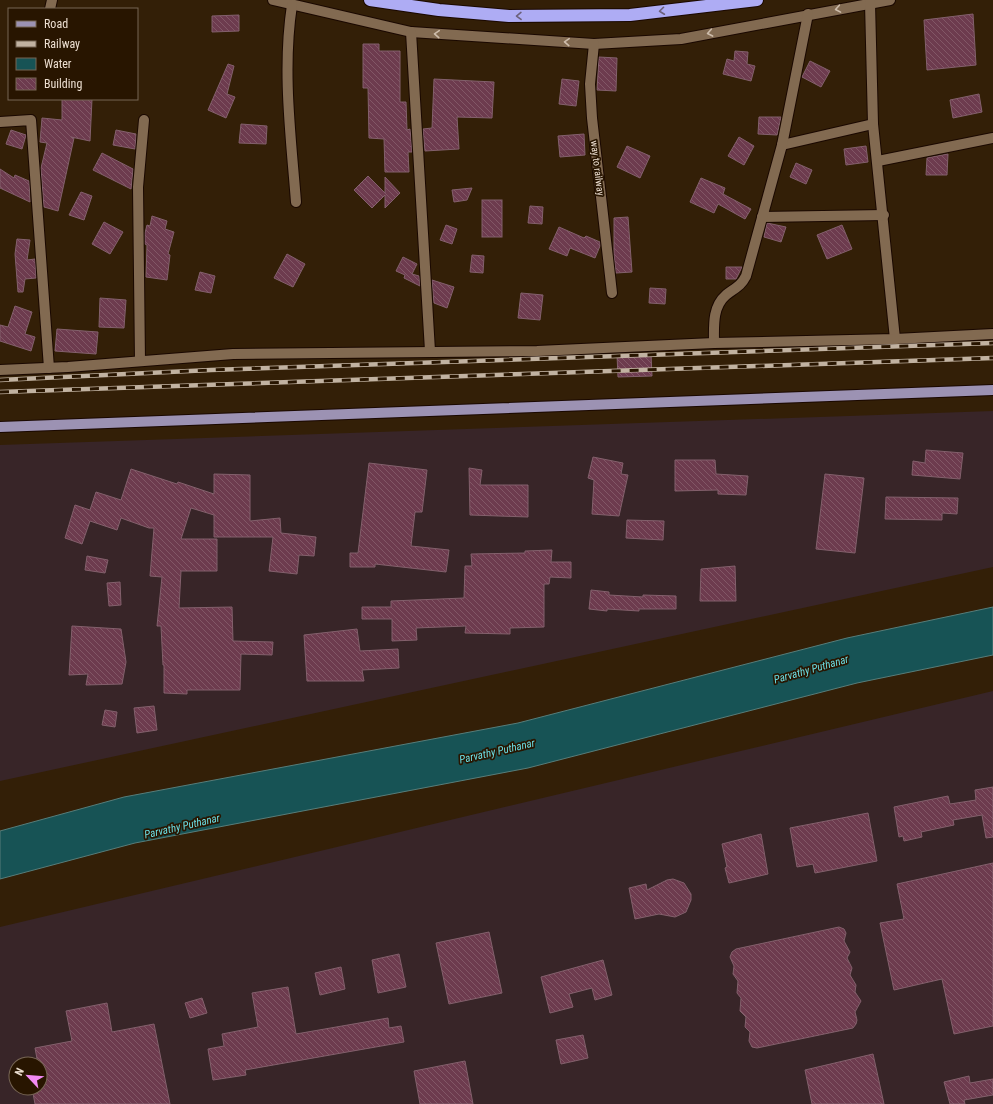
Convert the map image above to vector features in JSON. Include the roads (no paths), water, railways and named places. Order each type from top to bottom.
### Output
[{"type":"highway","points":[[370,0],[439,10],[508,16],[630,15],[757,0]]},
{"type":"main road","points":[[0,427],[993,390]]},
{"type":"street","points":[[273,0],[411,32],[594,44],[681,39],[808,14],[890,0]]},
{"type":"street","points":[[870,3],[874,124],[895,339]]},
{"type":"street","points":[[292,5],[287,38],[286,65],[296,202]]},
{"type":"street","points":[[714,343],[716,310],[726,295],[736,290],[742,284],[762,218],[782,146],[808,14]]},
{"type":"street","points":[[411,32],[430,351]]},
{"type":"street","name":"way to railway","points":[[594,44],[590,84],[592,118],[612,293]]},
{"type":"street","points":[[0,122],[31,120],[48,368]]},
{"type":"street","points":[[140,362],[138,187],[144,120]]},
{"type":"street","points":[[782,146],[874,124]]},
{"type":"street","points":[[878,161],[993,138]]},
{"type":"street","points":[[762,218],[884,215]]},
{"type":"street","points":[[0,370],[140,362],[233,354],[538,351],[714,343],[895,339],[993,334]]},
{"type":"water","name":"Parvathy Puthanar","points":[[993,607],[993,655],[857,683],[528,768],[135,843],[0,879],[0,831],[124,797],[518,723],[847,638]]},
{"type":"railway","points":[[0,380],[211,370],[993,343]]},
{"type":"railway","points":[[0,392],[993,358]]}]
